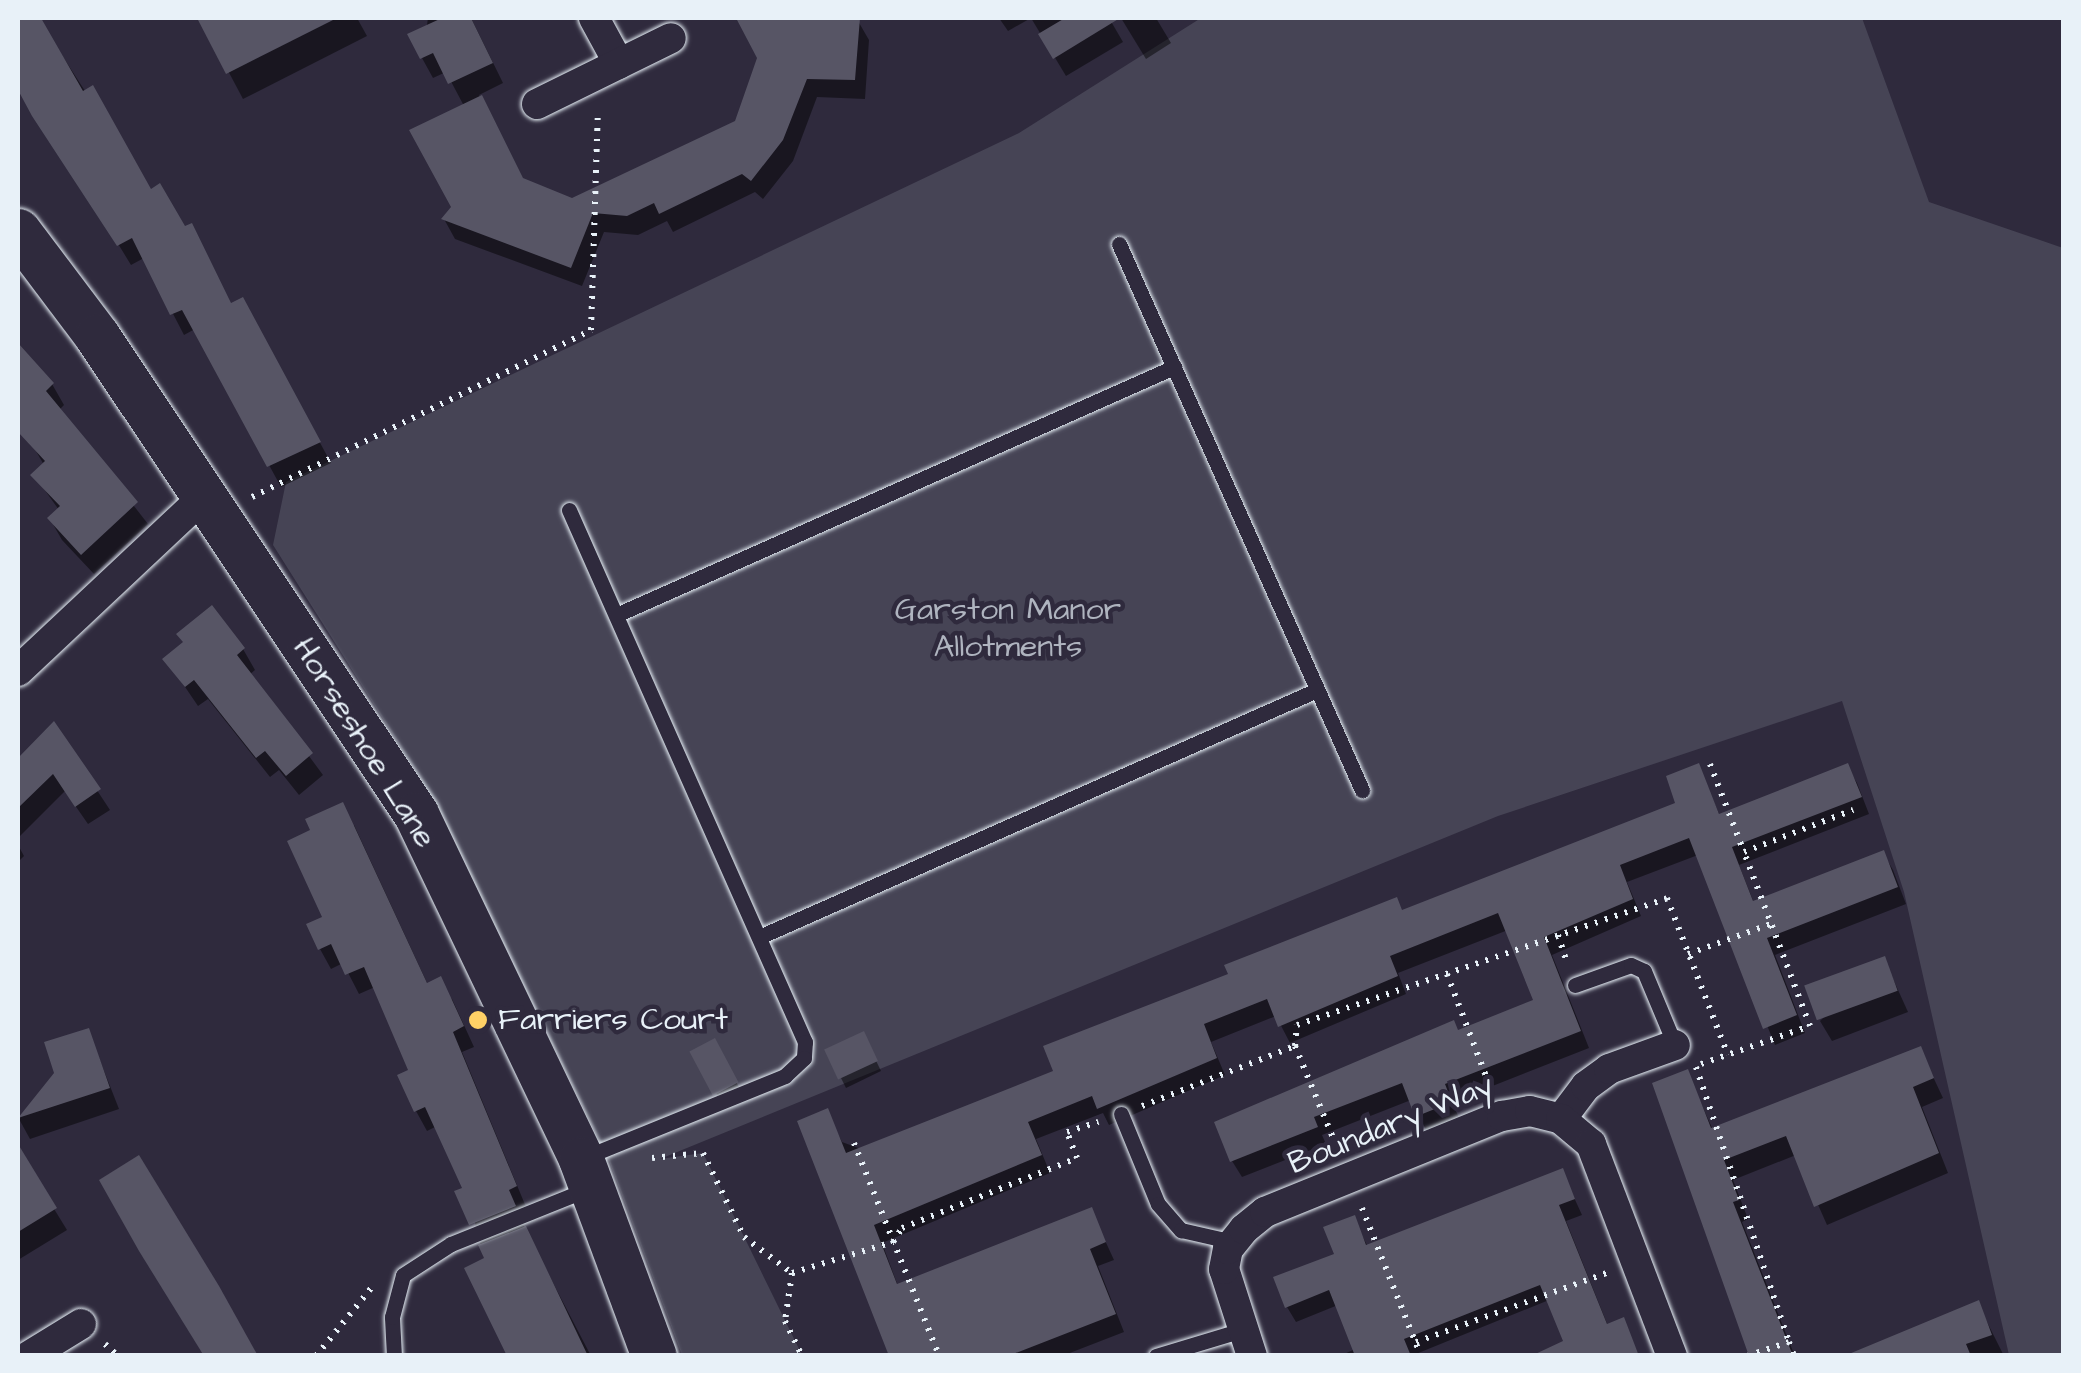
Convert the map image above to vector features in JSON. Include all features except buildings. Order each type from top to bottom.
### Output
[{"type":"street","points":[[594,18],[606,70]]},
{"type":"street","points":[[536,104],[671,38]]},
{"type":"street","name":"Horseshoe Lane","points":[[18,231],[97,336],[416,814],[586,1173],[654,1356]]},
{"type":"street","points":[[18,671],[209,506]]},
{"type":"street","points":[[1672,1356],[1591,1144],[1561,1119],[1586,1086],[1608,1070],[1686,1056]]},
{"type":"street","name":"Boundary Way","points":[[1234,1242],[1265,1212],[1502,1116],[1530,1111],[1561,1119]]},
{"type":"street","points":[[1234,1242],[1224,1269],[1248,1342]]},
{"type":"street","points":[[30,1356],[81,1324]]},
{"type":"lane","points":[[1119,244],[1362,790]]},
{"type":"lane","points":[[616,615],[1174,368]]},
{"type":"lane","points":[[394,1356],[392,1316],[403,1275],[451,1244],[586,1173],[639,1137],[784,1076],[804,1058],[806,1042],[569,510]]},
{"type":"lane","points":[[759,937],[1318,690]]},
{"type":"lane","points":[[1575,985],[1630,965],[1644,971],[1686,1056]]},
{"type":"lane","points":[[1121,1114],[1158,1204],[1181,1230],[1234,1242]]},
{"type":"lane","points":[[1156,1356],[1248,1342]]},
{"type":"path","points":[[209,506],[591,330],[600,117],[606,70]]},
{"type":"path","points":[[1710,764],[1810,1026],[1728,1055],[1686,1056],[1794,1356]]},
{"type":"path","points":[[1744,852],[1853,810]]},
{"type":"path","points":[[1421,1356],[1295,1046],[1297,1025],[1666,898],[1728,1055]]},
{"type":"path","points":[[1688,954],[1771,924]]},
{"type":"path","points":[[1446,974],[1502,1116]]},
{"type":"path","points":[[792,1273],[894,1242],[902,1228],[1077,1158],[1068,1132],[1295,1046]]},
{"type":"path","points":[[639,1137],[654,1161],[703,1153],[744,1237],[792,1273]]},
{"type":"path","points":[[854,1143],[939,1356]]},
{"type":"path","points":[[1416,1342],[1638,1262]]},
{"type":"path","points":[[792,1273],[785,1321],[802,1356]]},
{"type":"path","points":[[1746,1356],[1788,1342]]},
{"type":"green space","name":"Garston Manor Allotments","points":[[1201,18],[1862,18],[1929,202],[2063,248],[2063,1355],[2009,1355],[1904,892],[1842,701],[1498,816],[660,1159],[703,1153],[802,1355],[682,1355],[608,1158],[430,793],[273,545],[286,482],[1019,133]]},
{"type":"place","name":"Farriers Court","points":[[478,1020]]}]
